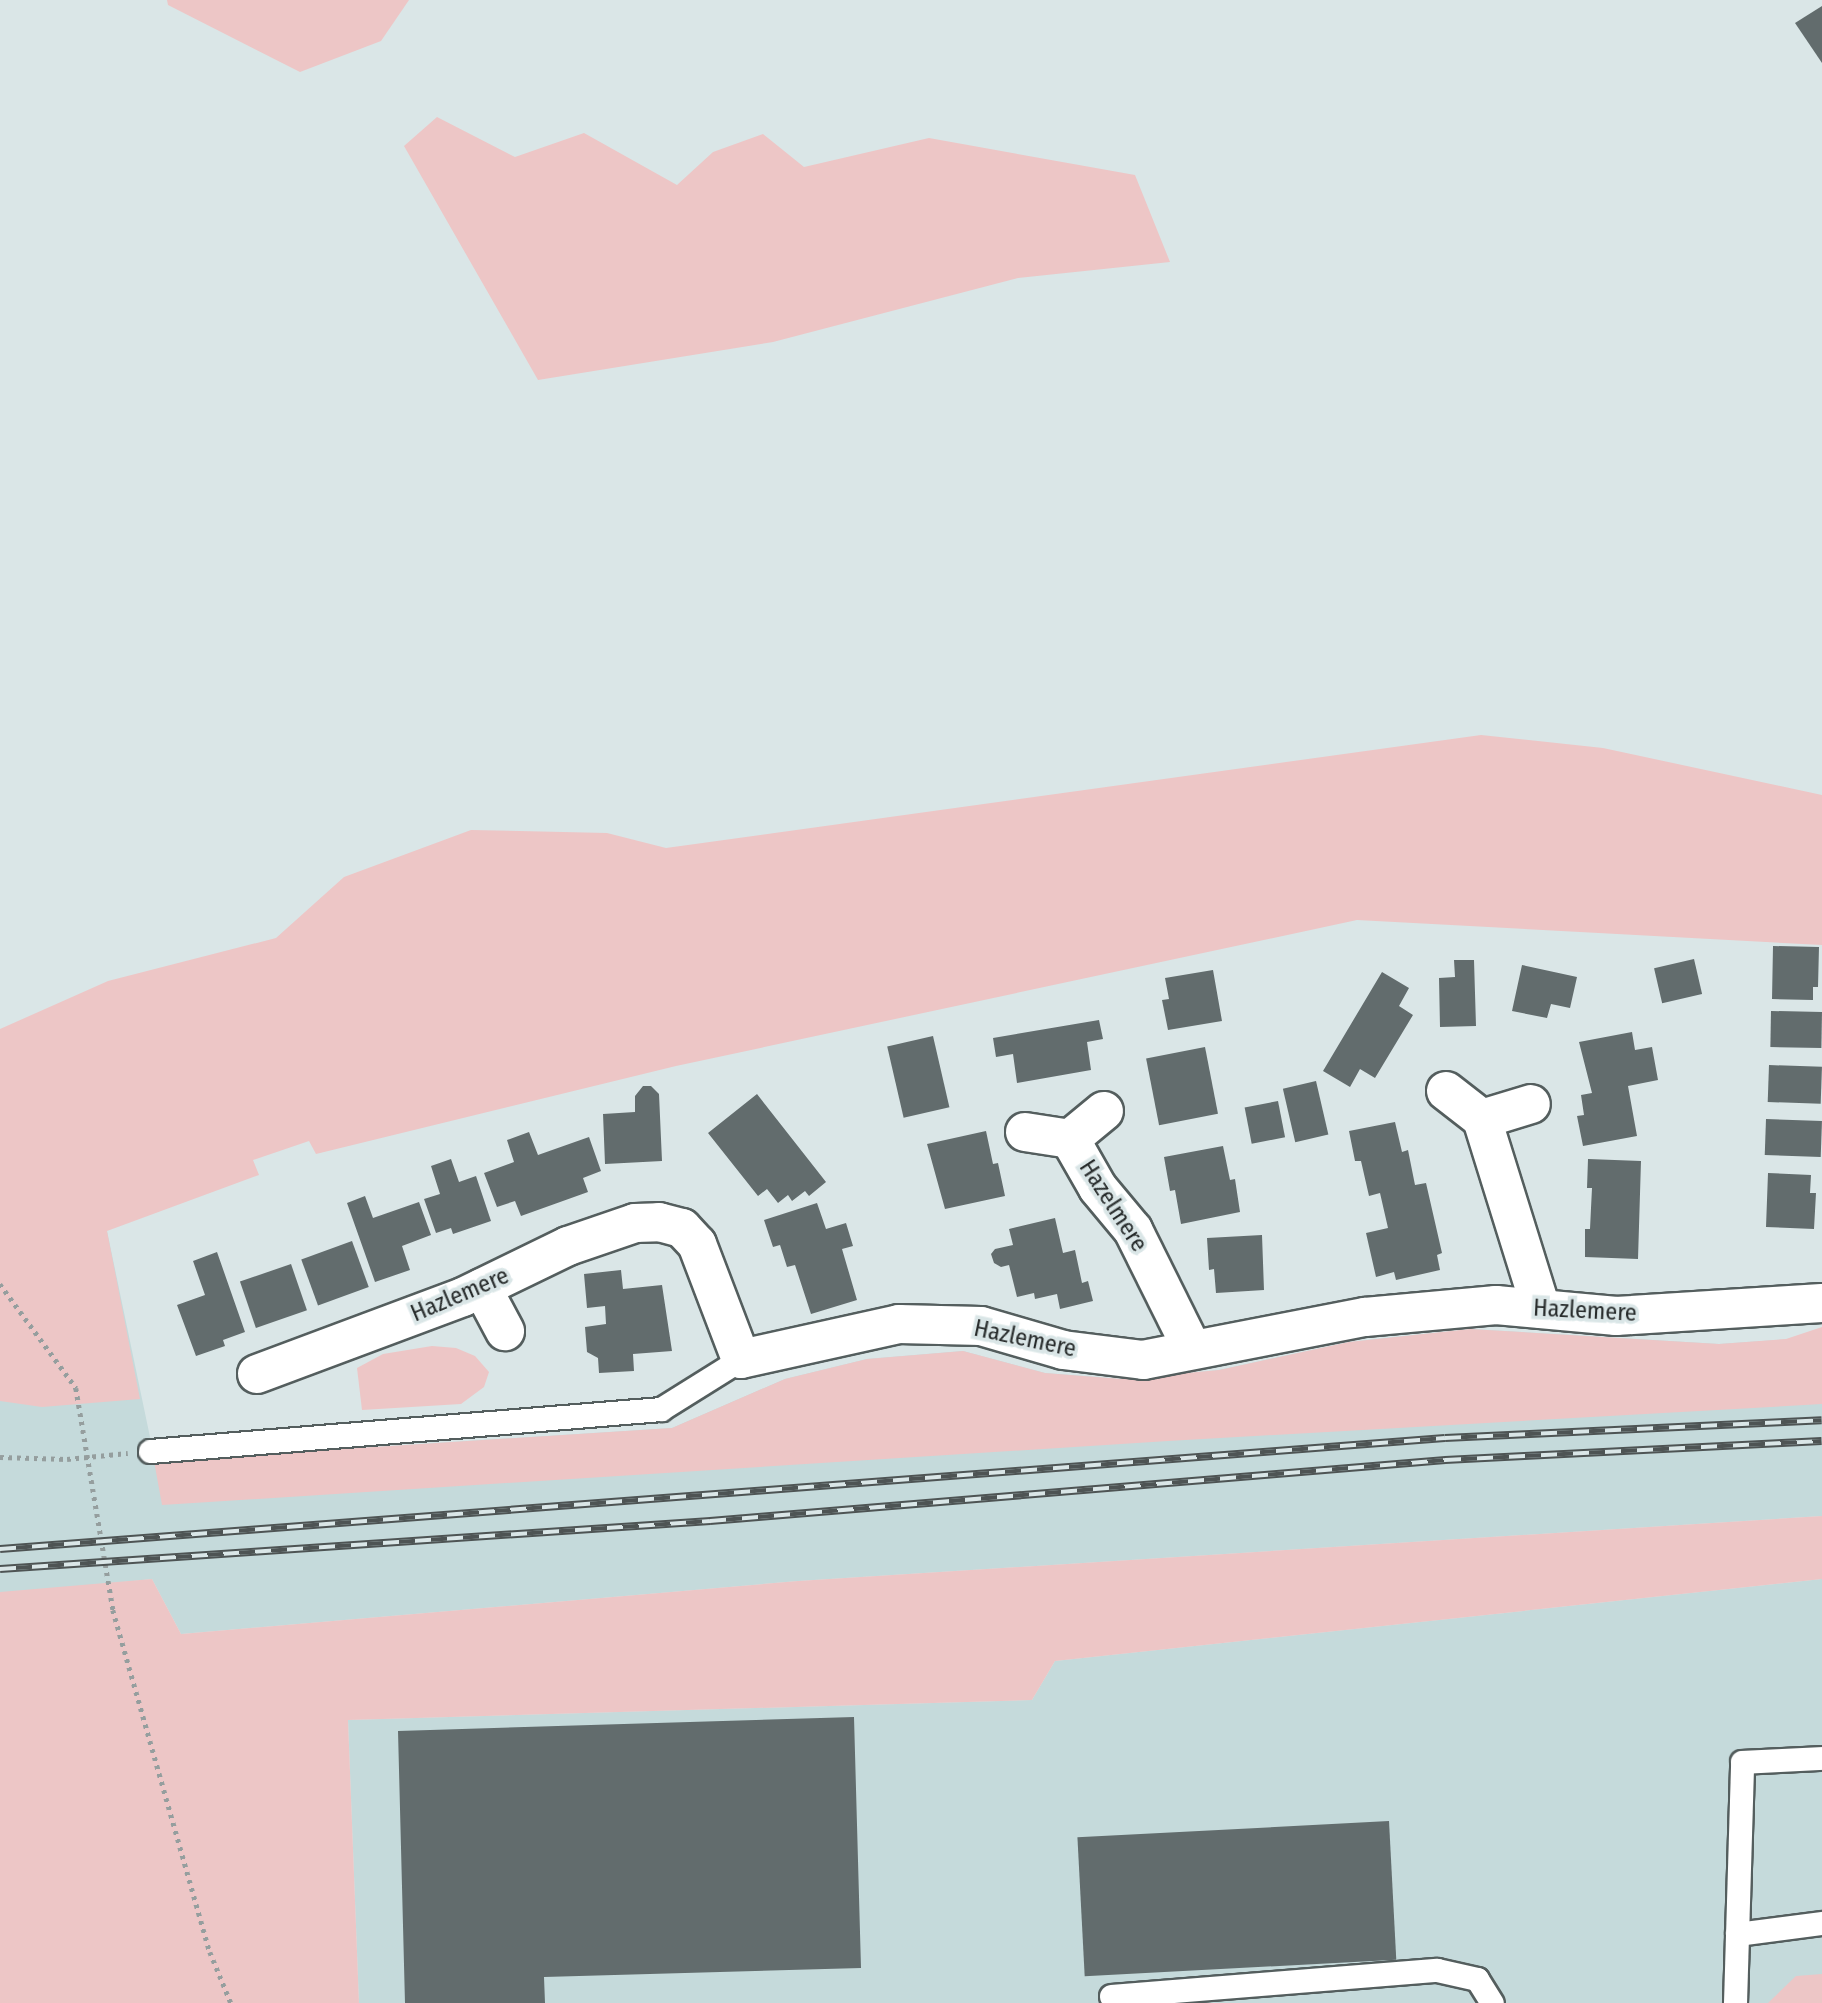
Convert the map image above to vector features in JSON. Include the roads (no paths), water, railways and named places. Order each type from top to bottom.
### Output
[{"type":"street","points":[[1446,1091],[1482,1119],[1541,1309]]},
{"type":"street","points":[[1482,1119],[1531,1104]]},
{"type":"street","name":"Hazelmere","points":[[1025,1132],[1070,1139],[1104,1111]]},
{"type":"street","name":"Hazelmere","points":[[1070,1139],[1098,1188],[1133,1230],[1192,1349]]},
{"type":"street","name":"Hazlemere","points":[[257,1374],[482,1288],[568,1246],[635,1223],[659,1222],[682,1228],[697,1244],[741,1359],[899,1324],[981,1326],[1063,1350],[1143,1360],[1366,1317],[1496,1305],[1616,1316],[1822,1303]]},
{"type":"street","points":[[482,1288],[505,1331]]},
{"type":"lane","points":[[139,1452],[661,1409],[741,1359]]},
{"type":"lane","points":[[1735,2003],[1742,1762],[1822,1758]]},
{"type":"lane","points":[[1737,1934],[1822,1923]]},
{"type":"lane","points":[[1111,1996],[1437,1970],[1477,1979],[1492,2003]]},
{"type":"railway","points":[[0,1549],[1445,1438],[1822,1420]]},
{"type":"railway","points":[[0,1569],[710,1521],[1445,1460],[1822,1441]]}]
